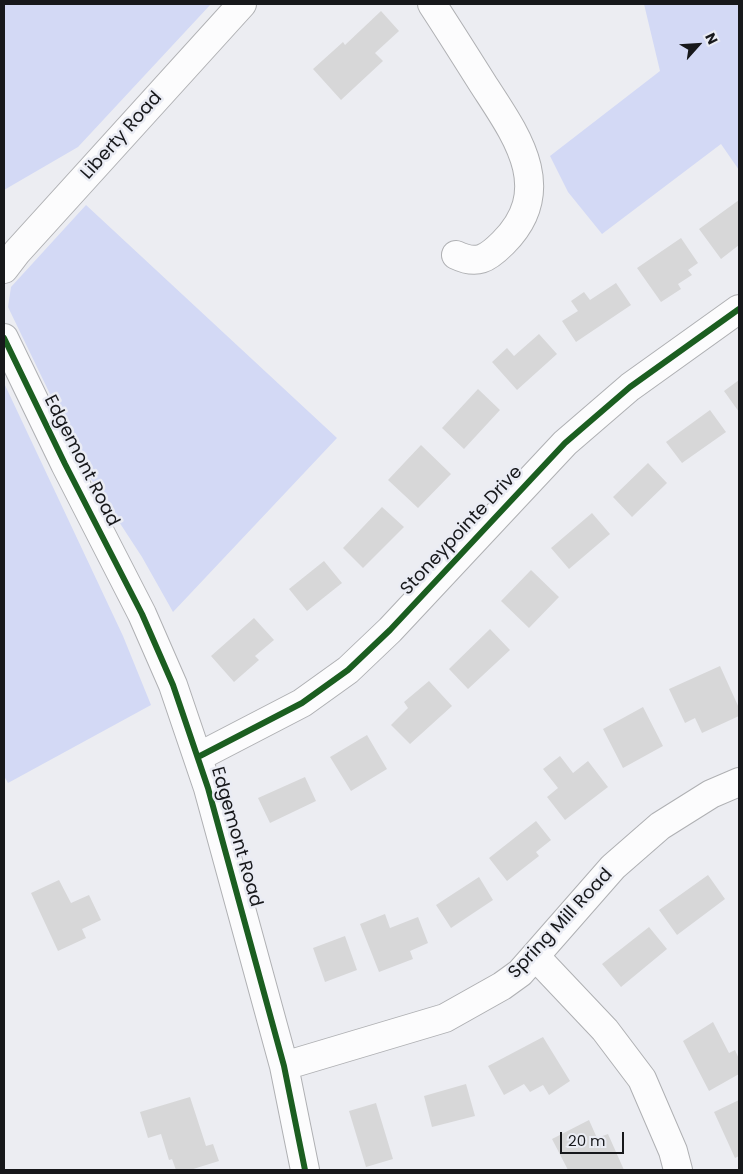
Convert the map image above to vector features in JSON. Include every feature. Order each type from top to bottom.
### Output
[{"type":"street","name":"Liberty Road","points":[[4,269],[24,244],[242,4]]},
{"type":"street","points":[[432,4],[514,133],[526,160],[528,174],[528,203],[523,215],[504,242],[480,260],[468,261],[456,255]]},
{"type":"street","name":"Stoneypointe Drive","points":[[198,757],[302,703],[348,670],[390,630],[565,443],[630,387],[739,309]]},
{"type":"street","name":"Edgemont Road","points":[[4,338],[65,464],[142,614],[173,685],[208,788],[284,1066],[305,1170]]},
{"type":"street","name":"Spring Mill Road","points":[[284,1066],[445,1018],[502,986],[520,973],[614,867],[660,826],[712,794],[739,782]]},
{"type":"street","points":[[536,956],[605,1030],[642,1079],[673,1151],[678,1170]]},
{"type":"shaded area","points":[[4,4],[211,4],[78,147],[4,190]]},
{"type":"shaded area","points":[[644,4],[739,4],[739,170],[721,144],[602,234],[568,192],[550,156],[660,71]]},
{"type":"shaded area","points":[[86,205],[337,438],[173,612],[142,557],[91,479],[8,307],[11,287]]},
{"type":"shaded area","points":[[4,383],[123,636],[151,705],[8,783],[4,776]]},
{"type":"building","points":[[381,11],[399,31],[375,53],[383,61],[341,100],[313,69],[343,42],[345,45]]},
{"type":"building","points":[[739,200],[739,245],[721,259],[699,229]]},
{"type":"building","points":[[681,238],[698,263],[688,270],[692,275],[678,284],[681,289],[661,302],[637,268]]},
{"type":"building","points":[[616,283],[631,305],[576,342],[562,321],[578,311],[571,301],[584,292],[590,300]]},
{"type":"building","points":[[539,334],[557,354],[517,390],[492,362],[507,348],[514,356]]},
{"type":"building","points":[[739,380],[739,412],[724,391]]},
{"type":"building","points":[[478,389],[500,410],[464,449],[442,428]]},
{"type":"building","points":[[710,410],[726,432],[682,463],[666,442]]},
{"type":"building","points":[[421,445],[451,474],[418,508],[388,480]]},
{"type":"building","points":[[648,463],[667,483],[632,517],[613,497]]},
{"type":"building","points":[[382,507],[404,527],[363,568],[343,548]]},
{"type":"building","points":[[592,513],[610,534],[569,569],[551,548]]},
{"type":"building","points":[[324,561],[342,583],[307,611],[289,589]]},
{"type":"building","points":[[531,570],[559,597],[529,628],[501,601]]},
{"type":"building","points":[[254,618],[274,640],[255,656],[259,660],[234,682],[211,656]]},
{"type":"building","points":[[490,629],[510,650],[468,689],[449,669]]},
{"type":"building","points":[[720,666],[739,708],[739,716],[702,733],[695,718],[685,723],[669,689]]},
{"type":"building","points":[[429,681],[452,706],[410,744],[391,725],[408,708],[404,702]]},
{"type":"building","points":[[643,707],[663,746],[623,768],[603,729]]},
{"type":"building","points":[[367,735],[387,769],[351,791],[330,757]]},
{"type":"building","points":[[560,756],[573,773],[588,761],[608,787],[565,820],[547,797],[558,788],[543,769]]},
{"type":"building","points":[[305,777],[316,801],[270,823],[258,798]]},
{"type":"building","points":[[536,821],[551,840],[536,852],[539,856],[507,881],[489,858]]},
{"type":"building","points":[[708,875],[725,899],[677,935],[659,910]]},
{"type":"building","points":[[479,877],[493,900],[451,928],[436,905]]},
{"type":"building","points":[[59,880],[71,903],[89,895],[101,920],[82,929],[86,938],[58,951],[31,893]]},
{"type":"building","points":[[385,914],[390,928],[418,917],[428,943],[410,951],[413,959],[379,972],[360,924]]},
{"type":"building","points":[[649,927],[667,949],[621,987],[602,964]]},
{"type":"building","points":[[345,936],[357,970],[325,982],[313,948]]},
{"type":"building","points":[[713,1022],[729,1053],[735,1050],[739,1059],[739,1074],[709,1091],[683,1041]]},
{"type":"building","points":[[543,1037],[570,1081],[549,1095],[543,1085],[530,1092],[524,1084],[504,1095],[488,1066]]},
{"type":"building","points":[[466,1084],[475,1116],[432,1127],[424,1096]]},
{"type":"building","points":[[190,1097],[206,1146],[213,1144],[219,1161],[190,1170],[176,1170],[172,1159],[169,1160],[161,1134],[148,1138],[140,1112]]},
{"type":"building","points":[[739,1100],[739,1156],[735,1158],[714,1112]]},
{"type":"building","points":[[376,1103],[393,1159],[366,1167],[349,1111]]},
{"type":"building","points":[[589,1120],[597,1138],[608,1134],[624,1170],[568,1170],[552,1139]]},
{"type":"cycle path","points":[[198,757],[302,703],[348,670],[390,630],[565,443],[630,387],[739,309]]},
{"type":"cycle path","points":[[4,338],[65,464],[142,614],[173,685],[208,788],[284,1066],[305,1170]]}]
